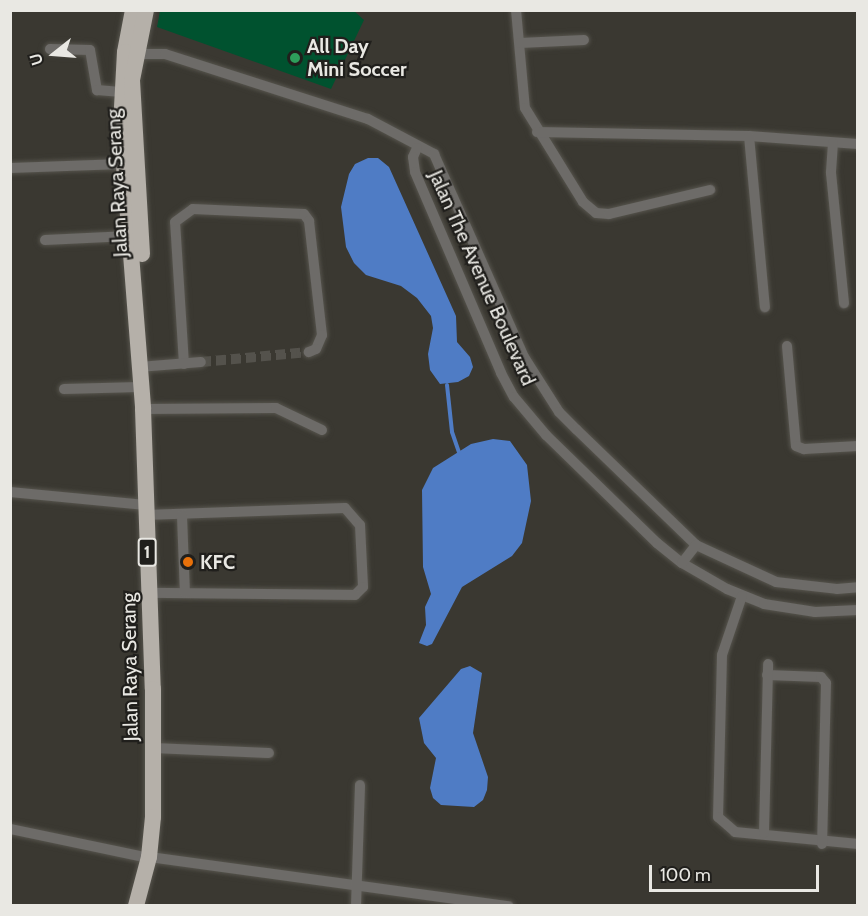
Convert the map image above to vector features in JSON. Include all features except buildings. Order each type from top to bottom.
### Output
[{"type":"highway","name":"Jalan Raya Serang","points":[[133,10],[130,53],[146,318],[139,360]]},
{"type":"highway","name":"Jalan Raya Serang","points":[[144,856],[153,749],[150,593],[142,409],[123,164],[121,92],[130,53],[146,10]]},
{"type":"highway","points":[[128,906],[144,856]]},
{"type":"highway","points":[[136,906],[144,856]]},
{"type":"street","points":[[516,10],[522,94],[537,132],[583,202],[596,213],[609,214],[710,190]]},
{"type":"street","points":[[520,43],[584,40]]},
{"type":"street","points":[[50,49],[90,50],[97,90],[121,92]]},
{"type":"street","name":"Jalan The Avenue Boulevard","points":[[130,53],[165,54],[368,119],[396,132],[417,148],[426,149],[440,159],[524,357],[542,388],[571,424],[696,544],[776,582],[837,589],[858,587]]},
{"type":"street","points":[[537,132],[748,136],[858,144]]},
{"type":"street","points":[[748,136],[765,307]]},
{"type":"street","points":[[833,143],[831,173],[844,303]]},
{"type":"street","name":"Jalan The Avenue Boulevard","points":[[417,148],[413,157],[415,172],[514,397],[589,479],[682,563],[742,596],[764,604],[815,612],[858,610]]},
{"type":"street","points":[[10,168],[123,164]]},
{"type":"street","points":[[184,364],[175,222],[193,209],[304,214],[309,221],[322,335],[316,349],[309,352]]},
{"type":"street","points":[[45,240],[129,236]]},
{"type":"street","points":[[787,346],[796,446],[804,449],[858,446]]},
{"type":"street","points":[[139,360],[184,364],[201,362]]},
{"type":"street","points":[[64,390],[140,387]]},
{"type":"street","points":[[142,409],[260,406],[285,411],[321,430]]},
{"type":"street","points":[[10,492],[182,516],[345,508],[360,525],[363,587],[346,598],[150,593]]},
{"type":"street","points":[[182,516],[184,593]]},
{"type":"street","points":[[682,563],[696,544]]},
{"type":"street","points":[[742,596],[722,656],[718,817],[735,832],[764,832],[822,843],[858,844]]},
{"type":"street","points":[[764,832],[768,670],[821,677],[826,683],[822,843]]},
{"type":"street","points":[[153,749],[269,753]]},
{"type":"street","points":[[356,906],[360,785]]},
{"type":"street","points":[[10,829],[144,856],[509,906]]},
{"type":"green space","name":"All Day Mini Soccer","points":[[353,10],[364,20],[331,89],[157,27],[160,11]]},
{"type":"water","points":[[368,158],[378,158],[389,167],[456,316],[457,342],[470,357],[473,367],[469,376],[458,382],[440,384],[430,370],[428,354],[433,328],[431,316],[417,298],[401,286],[366,275],[354,263],[346,247],[341,207],[349,174],[355,164]]},
{"type":"water","points":[[493,439],[510,441],[527,465],[531,501],[522,543],[512,556],[462,587],[432,644],[427,646],[419,643],[426,625],[425,607],[431,594],[423,567],[422,490],[433,468],[471,444]]},
{"type":"water","points":[[470,666],[482,673],[473,733],[488,777],[487,790],[483,800],[474,807],[441,805],[433,798],[430,788],[436,758],[424,743],[419,718],[461,669]]},
{"type":"waterway","points":[[447,385],[452,432],[459,452]]},
{"type":"tunnel","points":[[201,362],[309,352]]},
{"type":"place","name":"All Day Mini Soccer","points":[[295,58]]},
{"type":"place","name":"KFC","points":[[188,562]]}]
